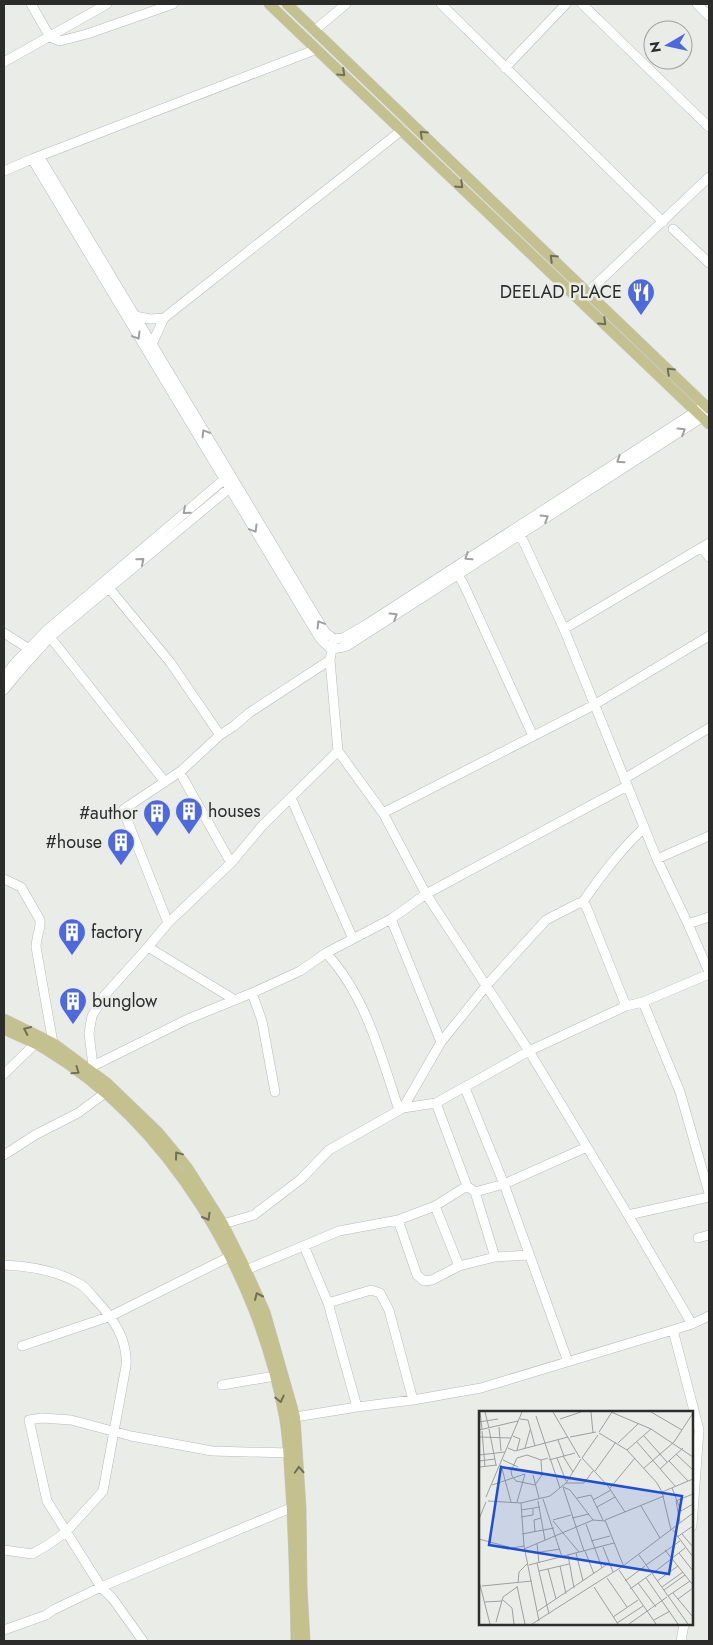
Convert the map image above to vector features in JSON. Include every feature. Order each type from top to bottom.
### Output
[{"type":"main road","points":[[269,4],[705,413]]},
{"type":"main road","points":[[287,4],[588,292],[705,413]]},
{"type":"main road","points":[[4,1018],[53,1043],[91,1068],[126,1100],[173,1148],[223,1224],[246,1270],[265,1312],[295,1417],[301,1508],[302,1587],[306,1641]]},
{"type":"main road","points":[[4,1029],[52,1054],[105,1093],[144,1131],[182,1177],[207,1216],[229,1257],[256,1316],[275,1376],[284,1416],[289,1453],[292,1508],[296,1641]]},
{"type":"street","points":[[31,4],[50,37],[56,41],[63,41],[87,34],[173,4]]},
{"type":"street","points":[[4,62],[107,4]]},
{"type":"street","points":[[315,30],[346,4]]},
{"type":"street","points":[[441,4],[663,222]]},
{"type":"street","points":[[505,68],[566,4]]},
{"type":"street","points":[[582,4],[709,127]]},
{"type":"street","points":[[697,4],[709,16]]},
{"type":"street","points":[[4,172],[35,158],[317,49]]},
{"type":"street","points":[[152,344],[164,318],[402,130]]},
{"type":"street","points":[[35,158],[152,344],[227,477]]},
{"type":"street","points":[[35,158],[227,477],[325,632],[334,639],[343,638],[350,634],[705,413]]},
{"type":"street","points":[[588,292],[709,177]]},
{"type":"street","points":[[673,229],[709,263]]},
{"type":"street","points":[[135,316],[150,319],[164,318]]},
{"type":"street","points":[[232,485],[319,637],[332,649],[346,646],[458,575],[499,543],[520,534],[705,413]]},
{"type":"street","points":[[4,677],[47,630],[227,477]]},
{"type":"street","points":[[4,690],[50,637],[232,485]]},
{"type":"street","points":[[223,1224],[254,1215],[301,1179],[329,1150],[401,1109],[436,1103],[529,1051],[626,1006],[643,1002],[709,973],[657,859],[564,629],[520,534]]},
{"type":"street","points":[[564,629],[705,545],[709,557]]},
{"type":"street","points":[[458,575],[533,736]]},
{"type":"street","points":[[109,588],[170,662],[220,734]]},
{"type":"street","points":[[4,633],[29,649]]},
{"type":"street","points":[[383,813],[594,705],[709,636]]},
{"type":"street","points":[[50,637],[165,782]]},
{"type":"street","points":[[334,639],[330,660],[338,751],[383,813],[426,894],[529,1051],[692,1324]]},
{"type":"street","points":[[168,923],[124,812],[126,807],[181,771],[220,734],[234,726],[249,713],[330,660]]},
{"type":"street","points":[[338,751],[262,826],[231,863],[168,923],[104,996],[92,1016],[89,1033],[91,1068],[188,1020],[300,971],[326,953],[391,919],[426,894],[625,783],[709,728]]},
{"type":"street","points":[[183,778],[231,863]]},
{"type":"street","points":[[291,798],[353,939]]},
{"type":"street","points":[[401,1109],[441,1042],[486,986],[546,920],[582,903],[604,872],[631,840],[644,828]]},
{"type":"street","points":[[657,859],[709,836]]},
{"type":"street","points":[[4,879],[21,887],[40,920],[41,925],[36,947],[53,1043]]},
{"type":"street","points":[[582,903],[586,906],[626,1006]]},
{"type":"street","points":[[688,924],[709,917]]},
{"type":"street","points":[[391,919],[441,1042]]},
{"type":"street","points":[[148,948],[235,1000]]},
{"type":"street","points":[[326,953],[339,967],[371,1026],[401,1109]]},
{"type":"street","points":[[252,993],[262,1020],[275,1092]]},
{"type":"street","points":[[628,1215],[709,1195],[680,1092],[643,1002]]},
{"type":"street","points":[[4,1074],[35,1044]]},
{"type":"street","points":[[465,1088],[504,1184],[568,1362]]},
{"type":"street","points":[[4,1155],[35,1135],[78,1114],[105,1093]]},
{"type":"street","points":[[436,1103],[467,1186],[476,1192],[496,1257]]},
{"type":"street","points":[[476,1192],[504,1184],[587,1147]]},
{"type":"street","points":[[246,1270],[338,1231],[398,1220],[435,1206],[467,1186]]},
{"type":"street","points":[[435,1206],[459,1266]]},
{"type":"street","points":[[398,1220],[417,1275],[424,1281],[432,1280],[459,1266],[496,1257],[528,1254]]},
{"type":"street","points":[[698,1238],[709,1235]]},
{"type":"street","points":[[304,1246],[328,1303],[357,1407]]},
{"type":"street","points":[[22,1346],[111,1316],[229,1257]]},
{"type":"street","points":[[4,1265],[62,1275],[80,1284],[111,1316],[127,1353],[103,1490],[66,1532],[32,1554],[4,1550]]},
{"type":"street","points":[[328,1303],[371,1290],[380,1293],[389,1310],[413,1400]]},
{"type":"street","points":[[295,1417],[481,1388],[692,1324],[709,1316]]},
{"type":"street","points":[[673,1330],[699,1430],[693,1512]]},
{"type":"street","points":[[222,1385],[275,1376]]},
{"type":"street","points":[[143,1641],[113,1599],[101,1587],[47,1501],[29,1420],[42,1418],[70,1420],[173,1445],[212,1451],[289,1453]]},
{"type":"street","points":[[4,1630],[46,1615],[101,1587],[292,1508]]},
{"type":"street","points":[[681,1641],[684,1625]]},
{"type":"place","name":"DEELAD PLACE","points":[[641,316]]},
{"type":"place","name":"houses","points":[[189,835]]},
{"type":"place","name":"#author","points":[[157,837]]},
{"type":"place","name":"#house","points":[[121,866]]},
{"type":"place","name":"factory","points":[[72,956]]},
{"type":"place","name":"bunglow","points":[[73,1025]]}]
